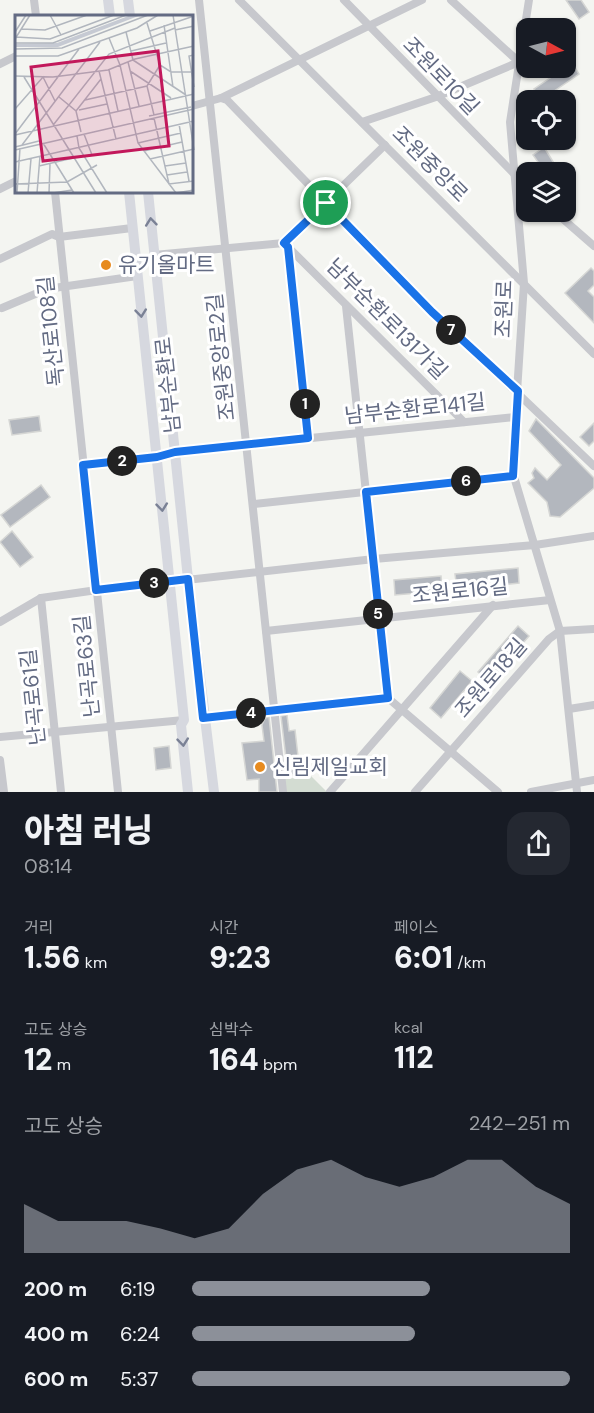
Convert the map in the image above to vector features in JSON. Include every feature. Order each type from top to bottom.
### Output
[{"type":"main road","points":[[107,15],[108,0]]},
{"type":"main road","points":[[128,0],[130,15]]},
{"type":"main road","name":"남부순환로","points":[[129,194],[184,720],[181,725],[188,792]]},
{"type":"main road","name":"남부순환로","points":[[148,194],[203,718],[207,724],[214,792]]},
{"type":"street","points":[[34,0],[36,15]]},
{"type":"street","name":"조원중앙로2길","points":[[199,0],[212,101],[284,792]]},
{"type":"street","name":"조원중앙로","points":[[239,0],[594,354]]},
{"type":"street","name":"조원로10길","points":[[344,0],[514,176]]},
{"type":"street","points":[[194,106],[221,98],[422,0]]},
{"type":"street","points":[[451,0],[516,59]]},
{"type":"street","name":"조원로","points":[[526,18],[529,0]]},
{"type":"street","points":[[0,64],[15,56]]},
{"type":"street","points":[[362,122],[436,97],[516,63]]},
{"type":"street","name":"조원로","points":[[517,78],[510,122],[524,282],[513,476],[536,545],[560,632],[577,787]]},
{"type":"street","points":[[221,98],[226,100],[432,312],[518,391],[594,466]]},
{"type":"street","points":[[154,255],[286,245],[385,144]]},
{"type":"street","points":[[0,189],[15,182]]},
{"type":"street","name":"독산로108길","points":[[55,194],[83,465]]},
{"type":"street","points":[[566,222],[594,246]]},
{"type":"street","points":[[0,259],[52,234],[59,237],[132,228]]},
{"type":"street","points":[[286,245],[308,438]]},
{"type":"street","name":"남부순환로131가길","points":[[286,245],[464,422]]},
{"type":"street","points":[[2,308],[47,289],[137,276]]},
{"type":"street","points":[[346,306],[388,698]]},
{"type":"street","name":"남부순환로141길","points":[[83,465],[157,457],[175,452],[515,417]]},
{"type":"street","name":"난곡로63길","points":[[83,465],[118,792]]},
{"type":"street","points":[[254,504],[513,476]]},
{"type":"street","points":[[0,622],[40,598],[260,571],[536,545],[594,536]]},
{"type":"street","name":"난곡로61길","points":[[40,598],[61,792]]},
{"type":"street","name":"조원로16길","points":[[266,631],[493,604],[550,600]]},
{"type":"street","points":[[330,792],[493,604]]},
{"type":"street","points":[[560,632],[594,629]]},
{"type":"street","name":"조원로18길","points":[[415,792],[549,639],[560,632]]},
{"type":"street","points":[[203,718],[388,698],[498,792]]},
{"type":"street","points":[[569,709],[594,705]]},
{"type":"street","points":[[0,737],[184,720]]},
{"type":"street","points":[[0,760],[4,792]]},
{"type":"street","points":[[531,792],[577,787],[594,780]]},
{"type":"shaded area","points":[[311,776],[327,792],[286,792],[285,779]]},
{"type":"building","points":[[566,0],[581,0],[589,12],[579,19]]},
{"type":"building","points":[[550,78],[573,78],[556,90],[534,89]]},
{"type":"building","points":[[540,150],[546,150],[553,162],[538,162],[533,155]]},
{"type":"building","points":[[591,268],[594,271],[594,285],[588,291],[594,297],[594,323],[565,293]]},
{"type":"building","points":[[39,416],[41,431],[12,435],[9,420]]},
{"type":"building","points":[[536,419],[594,478],[594,488],[560,517],[550,516],[547,502],[528,483],[534,478],[532,473],[535,468],[547,480],[561,465],[529,431]]},
{"type":"building","points":[[594,423],[594,441],[589,446],[580,437]]},
{"type":"building","points":[[41,485],[50,497],[10,527],[1,515]]},
{"type":"building","points":[[12,531],[33,557],[20,567],[0,542]]},
{"type":"building","points":[[518,568],[519,583],[457,590],[455,574]]},
{"type":"building","points":[[441,576],[442,591],[395,595],[394,580]]},
{"type":"building","points":[[518,626],[529,636],[489,682],[478,672]]},
{"type":"building","points":[[460,671],[472,681],[441,718],[430,708]]},
{"type":"building","points":[[287,715],[289,731],[295,730],[299,765],[302,765],[303,774],[288,775],[281,716]]},
{"type":"building","name":"신림제일교회","points":[[269,717],[277,792],[259,792],[259,779],[247,780],[242,743],[264,741],[262,725],[265,718]]},
{"type":"building","points":[[169,746],[171,768],[156,770],[154,748]]},
{"type":"place","name":"유기올마트","points":[[106,265]]},
{"type":"place","name":"신림제일교회","points":[[260,767]]},
{"type":"route","points":[[326,203],[432,312],[518,391],[512,458],[513,476],[366,492],[388,698],[203,718],[188,579],[96,590],[83,465],[157,457],[175,452],[308,438],[288,247],[284,243],[326,203]]}]
